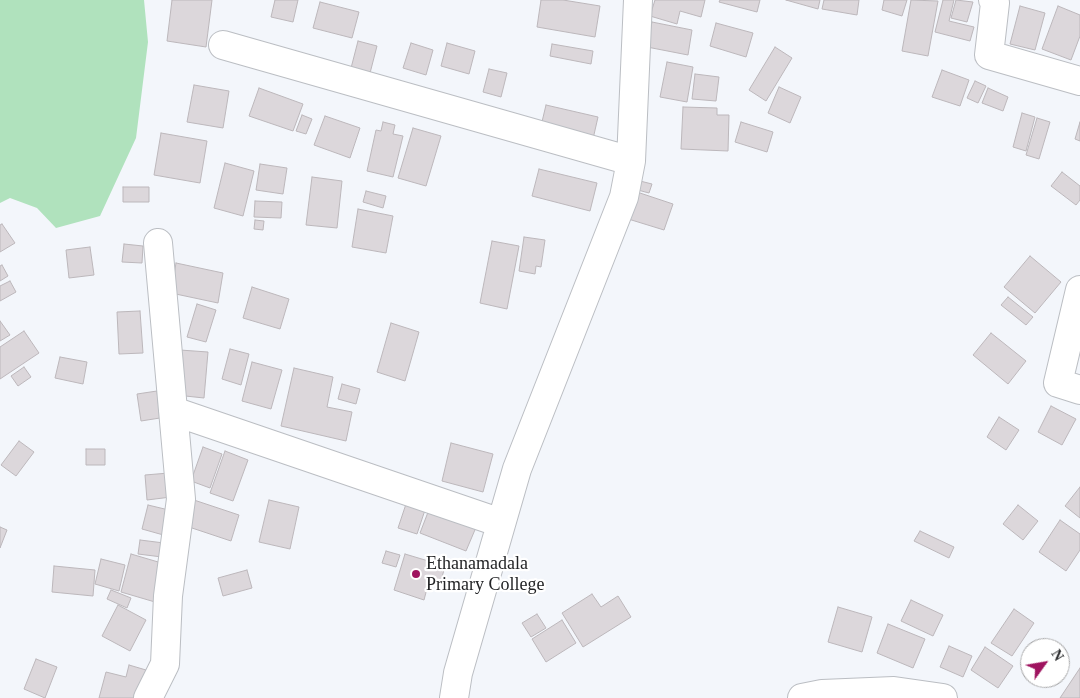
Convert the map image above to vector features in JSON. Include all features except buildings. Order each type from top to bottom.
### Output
[{"type":"street","points":[[454,698],[458,673],[516,469],[624,197],[631,161],[638,0]]},
{"type":"street","points":[[994,0],[989,55],[1080,81]]},
{"type":"street","points":[[224,45],[631,161]]},
{"type":"street","points":[[148,698],[164,664],[168,596],[181,499],[158,243]]},
{"type":"street","points":[[1080,290],[1058,383],[1080,390]]},
{"type":"street","points":[[173,411],[501,523]]},
{"type":"street","points":[[802,698],[822,694],[894,691],[943,698]]},
{"type":"green space","points":[[0,0],[144,0],[148,42],[136,138],[100,216],[56,228],[37,208],[10,198],[0,203]]},
{"type":"place","name":"Ethanamadala Primary College","points":[[416,574]]}]
